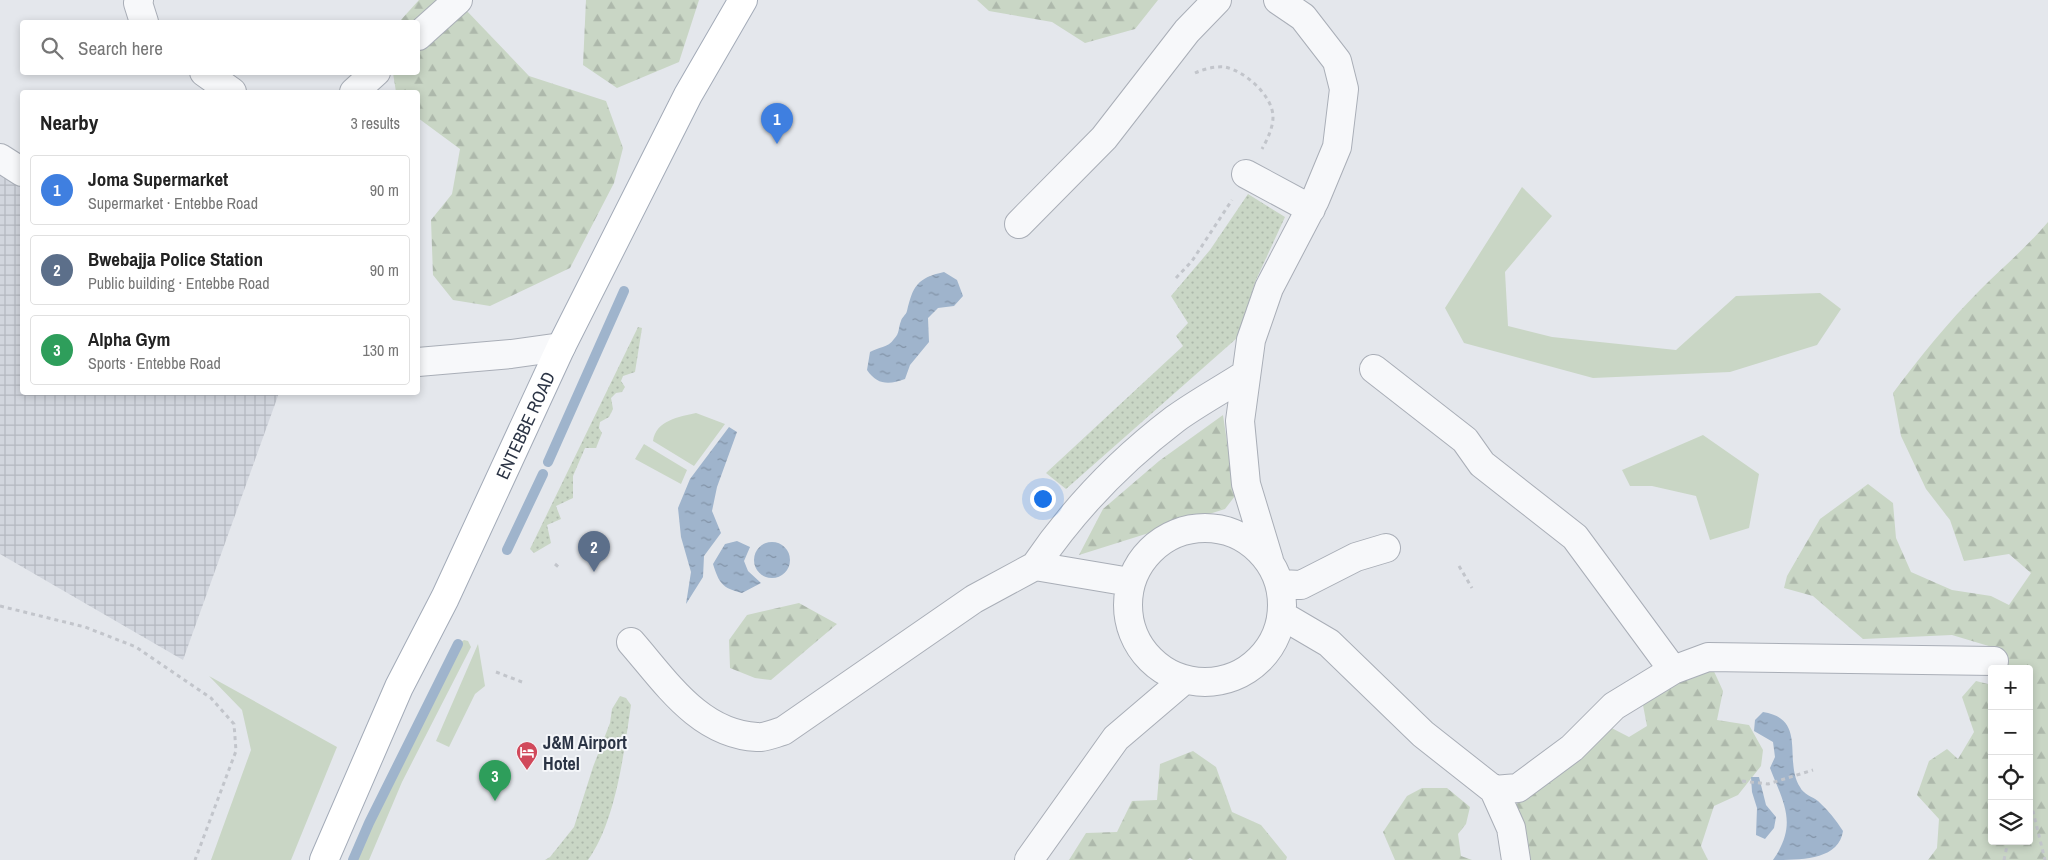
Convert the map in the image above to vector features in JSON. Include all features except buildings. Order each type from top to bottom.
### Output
[{"type":"main road","name":"ENTEBBE ROAD","points":[[324,860],[399,687],[445,598],[561,347],[688,95],[743,0]]},
{"type":"street","points":[[139,0],[138,3],[143,20]]},
{"type":"street","points":[[420,34],[458,0]]},
{"type":"street","points":[[1019,224],[1104,138],[1187,31],[1216,0]]},
{"type":"street","points":[[1269,560],[1248,540],[1221,528],[1192,528],[1165,538],[1144,556],[1130,582],[1127,598],[1130,625],[1141,649],[1159,668],[1184,680],[1210,683],[1236,677],[1258,662],[1274,641],[1283,616],[1280,584],[1269,560],[1246,484],[1240,421],[1251,340],[1269,288],[1310,209],[1337,147],[1344,88],[1337,61],[1303,18],[1278,0]]},
{"type":"street","points":[[208,75],[229,90]]},
{"type":"street","points":[[356,90],[373,75]]},
{"type":"street","points":[[0,158],[20,171]]},
{"type":"street","points":[[1246,174],[1310,209]]},
{"type":"street","points":[[420,362],[511,354],[561,347]]},
{"type":"street","points":[[1374,369],[1465,440],[1482,464],[1575,537],[1673,670]]},
{"type":"street","points":[[631,642],[689,709],[725,731],[758,737],[783,732],[974,600],[1034,566],[1052,541],[1116,468],[1176,418],[1246,374]]},
{"type":"street","points":[[1280,584],[1301,585],[1356,557],[1386,548]]},
{"type":"street","points":[[1034,566],[1130,582]]},
{"type":"street","points":[[1283,616],[1329,643],[1423,734],[1494,790],[1511,828],[1516,860]]},
{"type":"street","points":[[1494,790],[1518,788],[1572,748],[1614,706],[1673,670],[1708,657],[1994,661]]},
{"type":"street","points":[[1029,860],[1116,738],[1184,680]]},
{"type":"path","points":[[1176,278],[1192,261],[1268,139],[1273,116],[1265,92],[1248,78],[1226,67],[1206,68],[1189,76]]},
{"type":"path","points":[[555,564],[561,568]]},
{"type":"path","points":[[1459,566],[1472,588]]},
{"type":"path","points":[[0,606],[85,627],[136,647],[211,698],[234,724],[236,751],[195,860]]},
{"type":"path","points":[[496,672],[522,682]]},
{"type":"path","points":[[2029,710],[2029,755]]},
{"type":"path","points":[[1742,781],[1768,784],[1813,770]]},
{"type":"path","points":[[2030,800],[2045,860]]},
{"type":"path","points":[[2004,860],[2007,845]]},
{"type":"shaded area","points":[[0,174],[20,187],[20,395],[278,395],[183,660],[0,554]]},
{"type":"green space","points":[[419,0],[441,0],[465,9],[529,76],[606,101],[623,148],[614,183],[570,268],[490,306],[453,300],[433,275],[431,220],[452,194],[460,149],[420,119],[420,90],[396,90],[393,75],[420,75],[420,20],[401,20]]},
{"type":"green space","points":[[586,0],[699,0],[679,62],[617,88],[583,65]]},
{"type":"green space","points":[[977,0],[1158,0],[1135,29],[1085,43],[1052,22],[989,11]]},
{"type":"green space","points":[[1522,187],[1552,216],[1505,272],[1508,326],[1552,337],[1676,350],[1736,296],[1820,293],[1841,309],[1817,345],[1730,372],[1593,378],[1464,343],[1445,308]]},
{"type":"green space","points":[[1248,194],[1285,217],[1256,280],[1237,338],[1066,489],[1046,473],[1183,346],[1176,336],[1188,323],[1171,296],[1210,250]]},
{"type":"green space","points":[[2048,222],[2048,860],[1928,860],[1937,848],[1939,819],[1917,795],[1929,761],[1947,749],[1958,759],[1974,732],[1962,697],[1976,681],[1988,684],[1988,845],[2033,845],[2033,665],[2002,665],[2002,650],[1952,635],[1863,639],[1813,596],[1784,588],[1787,576],[1820,519],[1868,484],[1893,503],[1896,538],[1911,572],[1952,590],[1991,596],[2009,605],[2031,573],[2009,554],[1964,561],[1950,520],[1926,489],[1901,436],[1893,393],[1957,315]]},
{"type":"green space","points":[[638,327],[642,328],[635,372],[623,376],[621,381],[625,387],[622,392],[616,393],[611,398],[613,409],[609,417],[600,422],[599,428],[602,433],[596,448],[585,448],[573,476],[573,498],[556,506],[561,519],[547,525],[551,543],[534,553],[530,549]]},
{"type":"green space","points":[[696,413],[725,424],[694,466],[653,441],[655,434],[663,424],[676,418]]},
{"type":"green space","points":[[1223,415],[1235,496],[1225,509],[1079,555],[1103,509],[1159,461]]},
{"type":"green space","points":[[1703,435],[1759,474],[1749,528],[1710,540],[1696,496],[1652,486],[1630,486],[1622,470]]},
{"type":"green space","points":[[644,444],[687,470],[681,484],[635,459]]},
{"type":"green space","points":[[799,603],[837,624],[771,680],[755,678],[730,668],[729,640],[747,615]]},
{"type":"green space","points":[[464,640],[468,641],[471,647],[402,782],[369,860],[353,860],[369,823],[458,644]]},
{"type":"green space","points":[[478,644],[485,686],[475,694],[449,747],[436,741]]},
{"type":"green space","points":[[1712,667],[1723,691],[1717,720],[1749,725],[1763,750],[1761,766],[1738,795],[1714,806],[1701,846],[1708,860],[1525,860],[1514,814],[1527,769],[1598,721],[1629,737],[1647,726],[1642,700],[1652,669]]},
{"type":"green space","points":[[209,676],[337,747],[291,860],[211,860],[251,750],[242,710]]},
{"type":"green space","points":[[620,696],[626,698],[631,705],[617,786],[606,826],[598,844],[588,860],[545,860],[550,857],[574,827],[593,767],[610,723],[612,709]]},
{"type":"green space","points":[[1193,751],[1216,767],[1232,812],[1261,825],[1287,857],[1286,860],[1193,860],[1190,858],[1187,860],[1069,860],[1086,833],[1117,832],[1132,801],[1157,800],[1160,764]]},
{"type":"green space","points":[[1422,788],[1447,788],[1470,807],[1466,824],[1458,834],[1461,856],[1472,860],[1395,860],[1383,832],[1407,796]]},
{"type":"water","points":[[944,272],[957,280],[963,296],[954,306],[938,308],[928,318],[929,342],[910,365],[905,379],[889,383],[875,379],[867,370],[870,352],[889,344],[896,337],[914,289],[918,284],[928,277]]},
{"type":"water","points":[[729,427],[737,432],[717,487],[712,511],[721,533],[704,556],[703,577],[686,604],[691,572],[681,537],[678,508],[690,479]]},
{"type":"water","points":[[737,541],[750,547],[744,561],[748,571],[761,583],[742,593],[722,584],[713,564],[725,544]]},
{"type":"water","points":[[772,542],[785,547],[790,560],[785,573],[772,578],[759,573],[754,560],[759,547]]},
{"type":"water","points":[[1763,712],[1777,716],[1785,723],[1790,732],[1795,777],[1800,787],[1803,792],[1818,801],[1825,808],[1843,831],[1840,841],[1826,853],[1795,860],[1773,860],[1781,847],[1787,825],[1784,803],[1770,768],[1775,757],[1773,742],[1754,731],[1755,720]]},
{"type":"water","points":[[1751,777],[1759,777],[1766,805],[1776,817],[1774,828],[1765,839],[1756,835],[1757,808],[1752,792]]},
{"type":"waterway","points":[[548,462],[624,291]]},
{"type":"waterway","points":[[507,550],[543,474]]},
{"type":"waterway","points":[[353,860],[369,823],[458,644]]},
{"type":"place","name":"Joma Supermarket","points":[[777,144]]},
{"type":"place","name":"Bwebajja Police Station","points":[[594,572]]},
{"type":"place","name":"J&M Airport Hotel","points":[[527,771]]},
{"type":"place","name":"Alpha Gym","points":[[495,801]]}]
